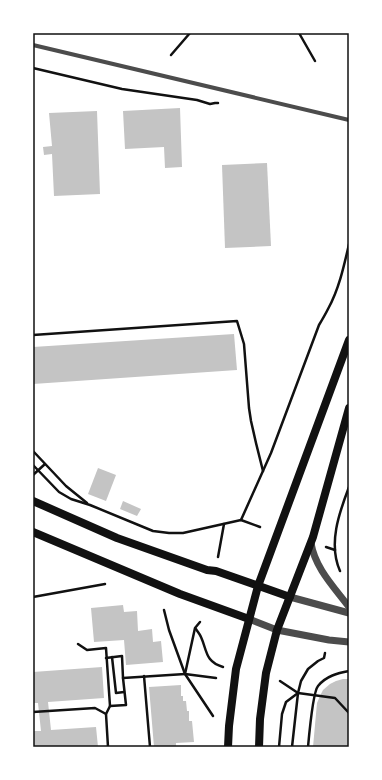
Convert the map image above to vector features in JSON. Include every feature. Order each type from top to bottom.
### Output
[{"type":"main road","points":[[228,747],[236,669],[258,586],[349,340]]},
{"type":"main road","points":[[259,747],[260,719],[266,673],[276,630],[311,543],[349,408]]},
{"type":"main road","points":[[33,501],[117,538],[207,570],[216,571],[290,597]]},
{"type":"main road","points":[[33,532],[180,594],[249,619]]},
{"type":"street","points":[[33,45],[349,120]]},
{"type":"street","points":[[311,543],[320,568],[349,606]]},
{"type":"street","points":[[290,597],[349,612]]},
{"type":"street","points":[[249,619],[276,630],[329,640],[349,642]]},
{"type":"path","points":[[171,55],[190,33]]},
{"type":"path","points":[[300,33],[315,61]]},
{"type":"path","points":[[33,68],[122,89],[197,100],[210,104],[223,104]]},
{"type":"path","points":[[241,520],[277,439],[319,325],[336,290],[344,267],[349,244]]},
{"type":"path","points":[[33,335],[236,320],[244,344],[251,421],[263,471]]},
{"type":"path","points":[[33,451],[66,486],[90,505]]},
{"type":"path","points":[[33,476],[45,464]]},
{"type":"path","points":[[33,465],[59,492],[71,499],[90,505],[153,531],[183,533],[241,520],[260,527]]},
{"type":"path","points":[[341,572],[335,554],[337,522],[340,508],[349,487]]},
{"type":"path","points":[[217,560],[224,524]]},
{"type":"path","points":[[33,596],[105,584]]},
{"type":"path","points":[[164,610],[185,674],[213,716]]},
{"type":"path","points":[[185,674],[195,628],[200,622]]},
{"type":"path","points":[[195,628],[201,636],[207,654],[213,662],[218,665]]},
{"type":"path","points":[[78,644],[87,650],[106,648],[110,706],[106,714],[108,747]]},
{"type":"path","points":[[292,747],[298,693],[301,681],[304,674],[312,665],[324,658],[325,653]]},
{"type":"path","points":[[106,658],[122,656],[126,705],[110,706]]},
{"type":"path","points":[[112,657],[116,693],[124,692]]},
{"type":"path","points":[[308,747],[315,695],[318,686],[326,679],[349,671]]},
{"type":"path","points":[[123,678],[185,674],[216,678]]},
{"type":"path","points":[[144,676],[150,747]]},
{"type":"path","points":[[276,678],[298,693],[335,698],[349,713]]},
{"type":"path","points":[[279,747],[282,714],[286,702],[298,693]]},
{"type":"path","points":[[33,712],[95,708],[106,714]]},
{"type":"building","points":[[180,108],[182,167],[165,168],[164,147],[125,149],[123,111]]},
{"type":"building","points":[[97,111],[100,194],[54,196],[52,154],[44,155],[43,147],[52,146],[49,113]]},
{"type":"building","points":[[267,163],[271,246],[225,248],[222,165]]},
{"type":"building","points":[[234,334],[237,370],[33,384],[33,347]]},
{"type":"building","points":[[98,468],[116,475],[106,501],[88,494]]},
{"type":"building","points":[[123,501],[141,509],[137,516],[120,509]]},
{"type":"building","points":[[123,605],[124,612],[137,611],[138,631],[152,629],[153,642],[161,641],[163,662],[126,665],[124,640],[94,642],[91,608]]},
{"type":"building","points":[[102,667],[104,698],[48,702],[51,730],[96,727],[98,747],[33,747],[33,731],[41,731],[38,703],[33,703],[33,672]]},
{"type":"building","points":[[343,679],[349,679],[349,747],[313,747],[317,703],[320,696],[323,690],[330,684]]},
{"type":"building","points":[[181,685],[181,696],[183,696],[183,701],[186,701],[187,711],[189,711],[189,721],[192,721],[194,742],[176,743],[176,747],[154,747],[149,687]]}]
